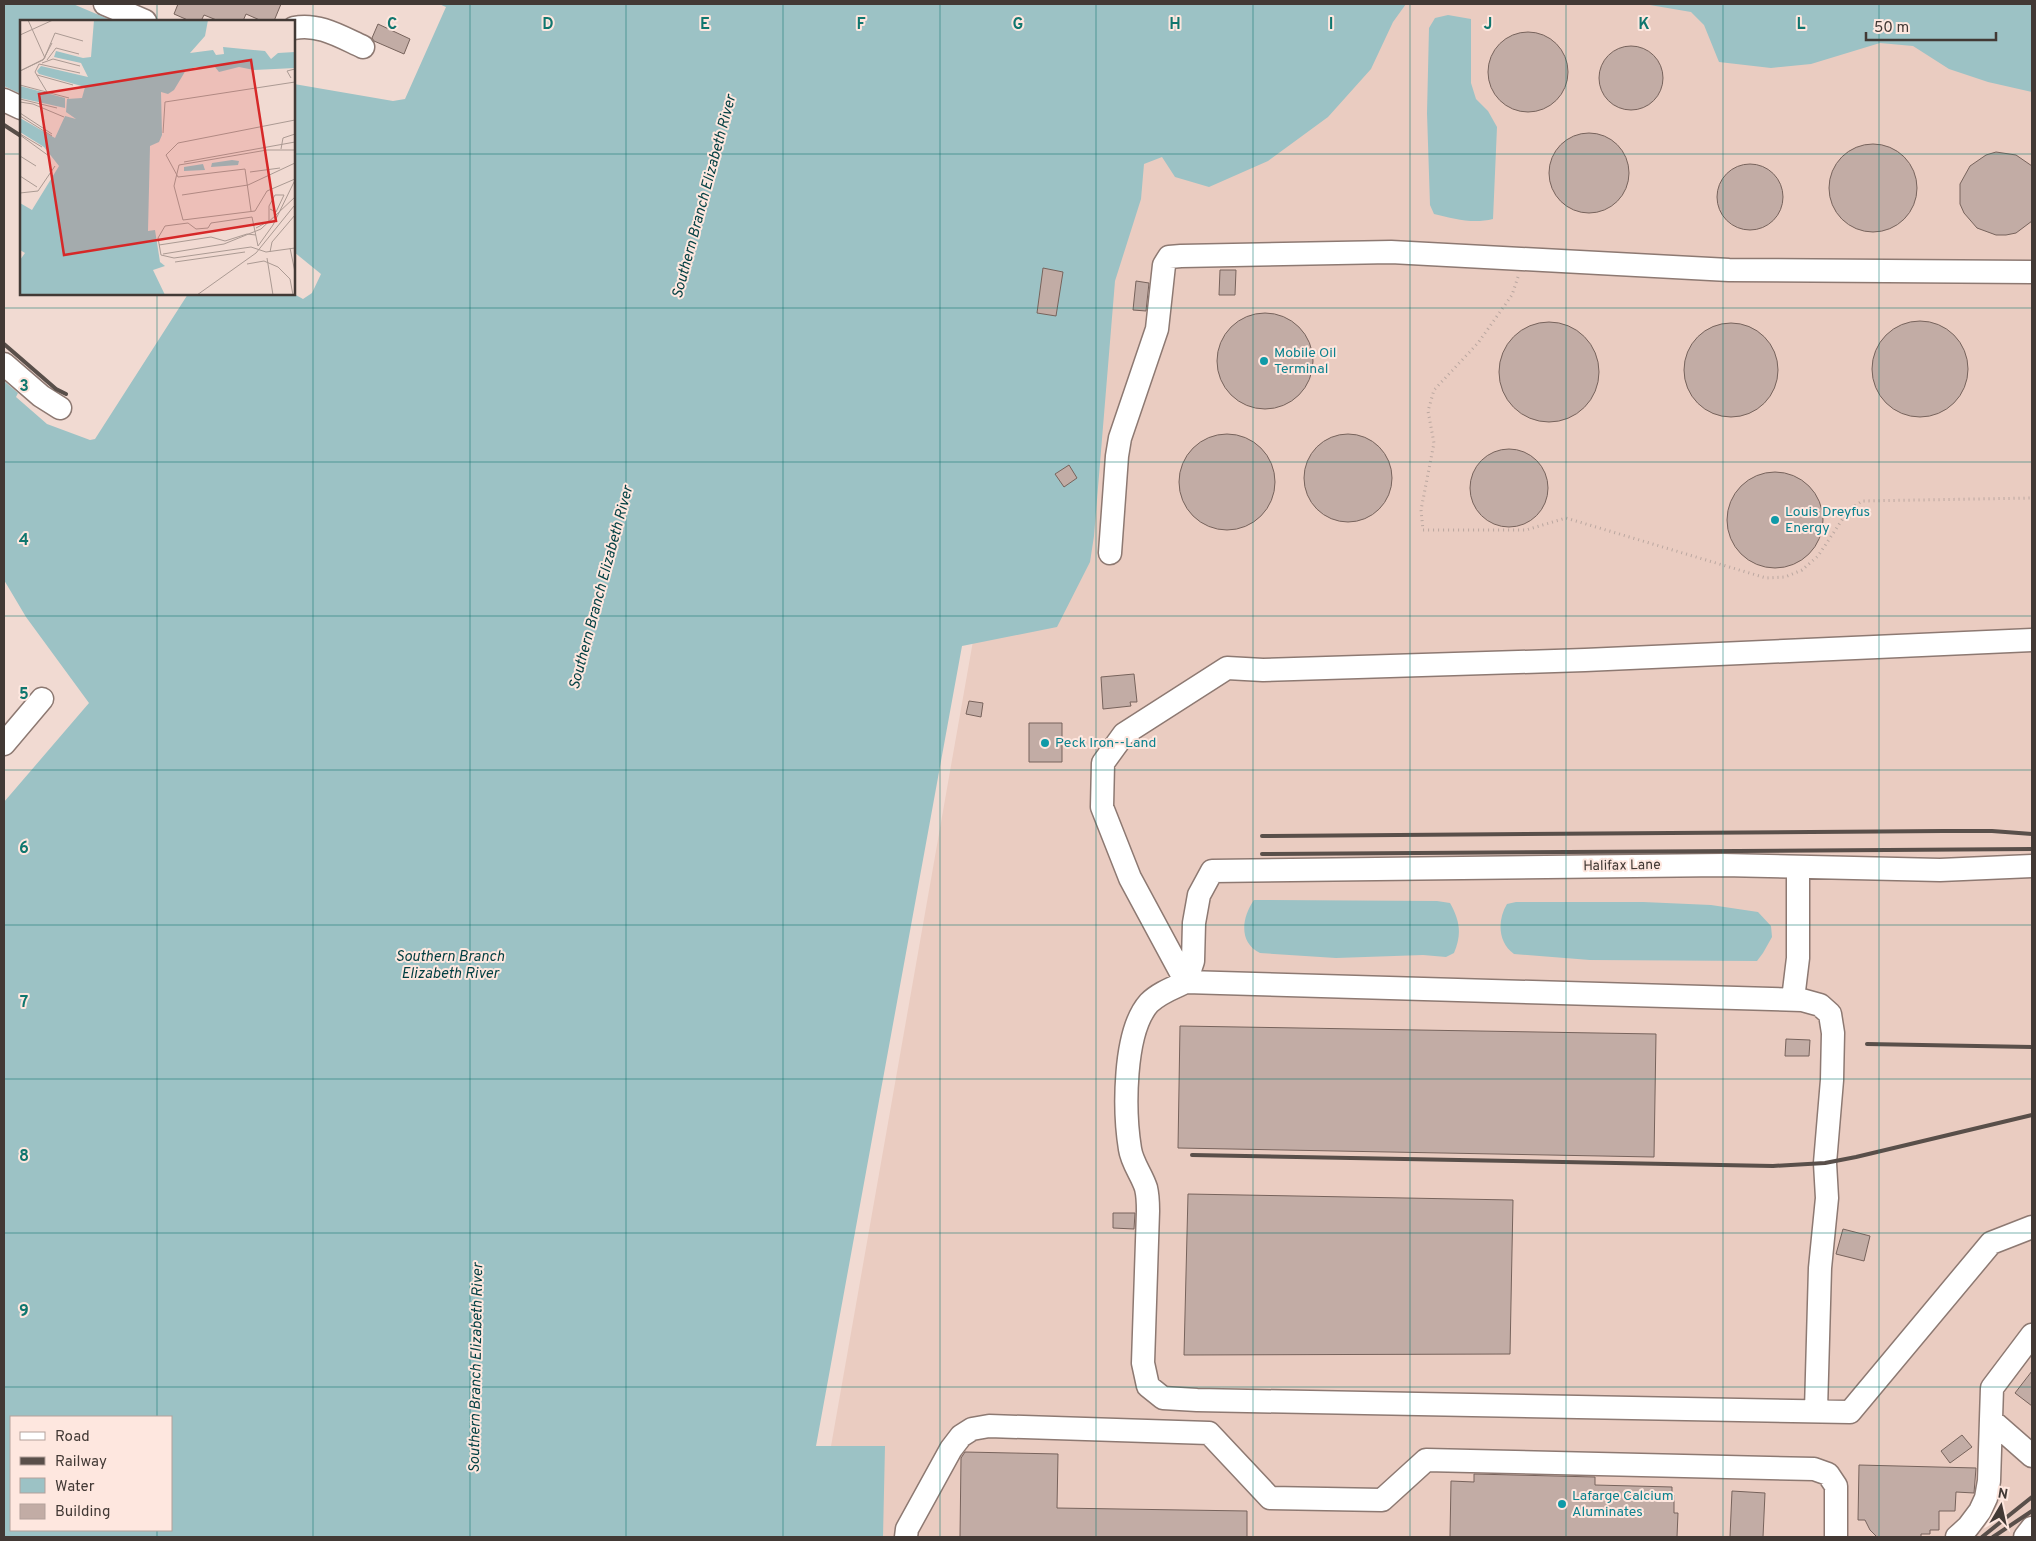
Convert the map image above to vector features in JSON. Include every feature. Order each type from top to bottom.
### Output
[{"type":"street","points":[[105,4],[143,20]]},
{"type":"street","points":[[295,28],[308,27],[324,30],[363,47]]},
{"type":"street","points":[[4,100],[20,108]]},
{"type":"street","points":[[1110,553],[1120,438],[1157,329],[1164,265],[1169,257],[1391,252],[1728,270],[2032,272]]},
{"type":"street","points":[[4,364],[41,396],[60,408]]},
{"type":"street","points":[[1186,982],[1130,878],[1102,807],[1102,763],[1124,734],[1228,668],[1263,670],[1585,660],[2032,640]]},
{"type":"street","points":[[4,744],[42,699]]},
{"type":"street","name":"Halifax Lane","points":[[1186,982],[1193,961],[1194,923],[1198,895],[1212,871],[1723,865],[1940,870],[2032,866]]},
{"type":"street","points":[[1793,999],[1798,958],[1798,867]]},
{"type":"street","points":[[1816,1410],[1820,1268],[1827,1198],[1825,1163],[1832,1080],[1833,1033],[1830,1014],[1820,1005],[1793,999],[1186,982],[1160,994],[1148,1004],[1134,1031],[1128,1058],[1128,1112],[1130,1151],[1146,1188],[1148,1211],[1143,1363],[1148,1386],[1163,1398],[1850,1412],[1990,1243],[2032,1228]]},
{"type":"street","points":[[1956,1537],[1968,1527],[1980,1511],[1986,1498],[1989,1481],[1992,1388],[2032,1335]]},
{"type":"street","points":[[1991,1420],[2032,1456]]},
{"type":"street","points":[[906,1537],[907,1529],[951,1449],[961,1436],[972,1429],[989,1426],[1209,1433],[1270,1498],[1382,1500],[1426,1460],[1814,1469],[1828,1474],[1836,1486],[1836,1537]]},
{"type":"street","points":[[2025,1537],[2032,1528]]},
{"type":"path","points":[[1524,259],[1512,295],[1478,343],[1434,390],[1428,411],[1434,443],[1420,510],[1423,530],[1526,530],[1566,518],[1766,578],[1785,578],[1802,570],[1818,556],[1848,511],[1862,501],[2032,498]]},
{"type":"shaded area","points":[[1055,4],[2032,4],[2032,1512],[2012,1537],[815,1537],[973,641]]},
{"type":"water","points":[[4,4],[73,4],[111,20],[20,20],[20,94],[4,86]]},
{"type":"water","name":"Southern Branch Elizabeth River","points":[[439,4],[1406,4],[1393,22],[1371,69],[1328,117],[1268,161],[1209,187],[1175,177],[1162,157],[1144,164],[1141,199],[1115,281],[1094,536],[1090,562],[1057,627],[962,646],[816,1446],[885,1446],[883,1537],[4,1537],[4,802],[89,703],[26,617],[4,580],[4,381],[18,393],[16,397],[47,424],[90,440],[95,439],[187,295],[295,295],[303,299],[312,293],[321,274],[295,253],[295,84],[393,101],[405,99],[446,7]]},
{"type":"water","points":[[1644,4],[2032,4],[2032,92],[1988,82],[1949,69],[1913,46],[1880,43],[1811,64],[1771,68],[1719,62],[1704,25],[1691,12]]},
{"type":"water","points":[[1448,15],[1471,19],[1471,83],[1476,99],[1488,111],[1497,127],[1493,219],[1471,221],[1449,218],[1434,214],[1430,205],[1427,113],[1429,28],[1435,18]]},
{"type":"water","points":[[1254,900],[1437,901],[1450,903],[1458,922],[1458,940],[1454,953],[1446,957],[1423,955],[1336,958],[1260,953],[1248,942],[1244,929],[1247,914]]},
{"type":"water","points":[[1516,902],[1643,902],[1711,905],[1758,912],[1771,926],[1772,937],[1757,961],[1590,960],[1514,954],[1502,938],[1501,924],[1507,904]]},
{"type":"building","points":[[178,4],[281,4],[274,20],[260,20],[246,14],[243,20],[216,20],[204,15],[202,20],[188,20],[174,14]]},
{"type":"building","points":[[378,24],[410,39],[404,54],[374,41],[372,38]]},
{"type":"building","points":[[1528,32],[1543,35],[1556,44],[1565,57],[1568,72],[1565,87],[1556,100],[1543,109],[1528,112],[1513,109],[1500,100],[1491,87],[1488,72],[1491,57],[1500,44],[1513,35]]},
{"type":"building","points":[[1631,46],[1649,52],[1657,60],[1663,78],[1657,96],[1649,104],[1631,110],[1613,104],[1605,96],[1599,78],[1605,60],[1613,52]]},
{"type":"building","points":[[1581,133],[1597,133],[1618,144],[1629,165],[1629,181],[1618,202],[1597,213],[1581,213],[1567,207],[1555,195],[1549,181],[1549,165],[1555,151],[1567,139]]},
{"type":"building","points":[[1873,144],[1890,148],[1904,157],[1913,171],[1917,188],[1913,205],[1904,219],[1890,228],[1873,232],[1856,228],[1842,219],[1833,205],[1829,188],[1833,171],[1842,157],[1856,148]]},
{"type":"building","points":[[1996,152],[2016,155],[2032,166],[2032,221],[2016,233],[2006,235],[1996,235],[1977,228],[1964,213],[1960,204],[1960,184],[1970,166],[1986,155]]},
{"type":"building","points":[[1750,164],[1763,167],[1773,174],[1780,184],[1783,197],[1780,210],[1773,220],[1763,227],[1750,230],[1737,227],[1727,220],[1720,210],[1717,197],[1720,184],[1727,174],[1737,167]]},
{"type":"building","points":[[1043,268],[1063,272],[1056,316],[1037,313]]},
{"type":"building","points":[[1220,270],[1236,270],[1235,295],[1219,295]]},
{"type":"building","points":[[1136,281],[1149,283],[1146,311],[1133,310]]},
{"type":"building","name":"Mobile Oil Terminal","points":[[1256,313],[1274,313],[1292,321],[1305,334],[1313,352],[1310,380],[1292,401],[1274,409],[1256,409],[1238,401],[1225,388],[1217,370],[1217,352],[1225,334],[1238,321]]},
{"type":"building","points":[[1920,321],[1938,325],[1954,335],[1964,351],[1968,369],[1964,387],[1954,403],[1938,413],[1920,417],[1902,413],[1886,403],[1876,387],[1872,369],[1876,351],[1886,335],[1902,325]]},
{"type":"building","points":[[1549,322],[1568,326],[1585,336],[1595,353],[1599,372],[1595,391],[1585,408],[1568,418],[1549,422],[1530,418],[1513,408],[1503,391],[1499,372],[1503,353],[1513,336],[1530,326]]},
{"type":"building","points":[[1731,323],[1749,327],[1764,337],[1774,352],[1778,370],[1774,388],[1764,403],[1749,413],[1731,417],[1713,413],[1698,403],[1688,388],[1684,370],[1688,352],[1698,337],[1713,327]]},
{"type":"building","points":[[1227,434],[1245,437],[1261,448],[1272,464],[1275,482],[1272,500],[1261,516],[1245,527],[1227,530],[1209,527],[1193,516],[1182,500],[1179,482],[1182,464],[1193,448],[1209,437]]},
{"type":"building","points":[[1348,434],[1365,437],[1379,447],[1389,461],[1392,478],[1389,495],[1379,509],[1365,519],[1348,522],[1331,519],[1317,509],[1307,495],[1304,478],[1307,461],[1317,447],[1331,437]]},
{"type":"building","points":[[1509,449],[1524,452],[1536,461],[1545,473],[1548,488],[1545,503],[1536,515],[1524,524],[1509,527],[1494,524],[1482,515],[1473,503],[1470,488],[1473,473],[1482,461],[1494,452]]},
{"type":"building","points":[[1069,465],[1077,478],[1064,487],[1055,474]]},
{"type":"building","name":"Louis Dreyfus Energy","points":[[1775,472],[1793,476],[1809,486],[1819,502],[1823,520],[1819,538],[1809,554],[1793,564],[1775,568],[1757,564],[1741,554],[1731,538],[1727,520],[1731,502],[1741,486],[1757,476]]},
{"type":"building","points":[[1134,674],[1137,702],[1130,702],[1131,706],[1103,709],[1101,677]]},
{"type":"building","points":[[969,701],[983,703],[981,717],[966,714]]},
{"type":"building","name":"Peck Iron--Land","points":[[1029,723],[1062,723],[1062,762],[1029,762]]},
{"type":"building","points":[[1180,1026],[1656,1034],[1654,1157],[1178,1148]]},
{"type":"building","points":[[1786,1039],[1810,1040],[1809,1056],[1785,1056]]},
{"type":"building","points":[[1188,1194],[1513,1200],[1510,1354],[1184,1355]]},
{"type":"building","points":[[1113,1213],[1135,1213],[1134,1229],[1113,1228]]},
{"type":"building","points":[[1843,1229],[1870,1236],[1864,1261],[1836,1254]]},
{"type":"building","points":[[2032,1371],[2032,1406],[2015,1393]]},
{"type":"building","points":[[1962,1435],[1972,1447],[1950,1463],[1941,1451]]},
{"type":"building","points":[[965,1452],[1058,1454],[1057,1508],[1247,1511],[1247,1537],[960,1537],[961,1458]]},
{"type":"building","points":[[1859,1465],[1976,1468],[1974,1493],[1956,1492],[1955,1511],[1939,1511],[1939,1530],[1930,1530],[1930,1534],[1921,1534],[1921,1537],[1877,1537],[1870,1530],[1865,1520],[1858,1520]]},
{"type":"building","name":"Lafarge Calcium Aluminates","points":[[1474,1474],[1595,1477],[1595,1485],[1672,1487],[1674,1513],[1678,1513],[1677,1537],[1450,1537],[1451,1481],[1474,1482]]},
{"type":"building","points":[[1732,1491],[1765,1493],[1763,1537],[1730,1537]]},
{"type":"railway","points":[[4,125],[20,135]]},
{"type":"railway","points":[[4,344],[56,389],[66,394]]},
{"type":"railway","points":[[1262,836],[1944,831],[1992,831],[2032,834]]},
{"type":"railway","points":[[1262,854],[2032,849]]},
{"type":"railway","points":[[1867,1044],[2032,1047]]},
{"type":"railway","points":[[1192,1155],[1773,1166],[1825,1163],[1856,1157],[2032,1115]]},
{"type":"railway","points":[[1982,1537],[2032,1497]]},
{"type":"railway","points":[[1993,1537],[2032,1511]]},
{"type":"place","name":"Mobile Oil Terminal","points":[[1264,361]]},
{"type":"place","name":"Louis Dreyfus Energy","points":[[1775,520]]},
{"type":"place","name":"Peck Iron--Land","points":[[1045,743]]},
{"type":"place","name":"Lafarge Calcium Aluminates","points":[[1562,1504]]}]
